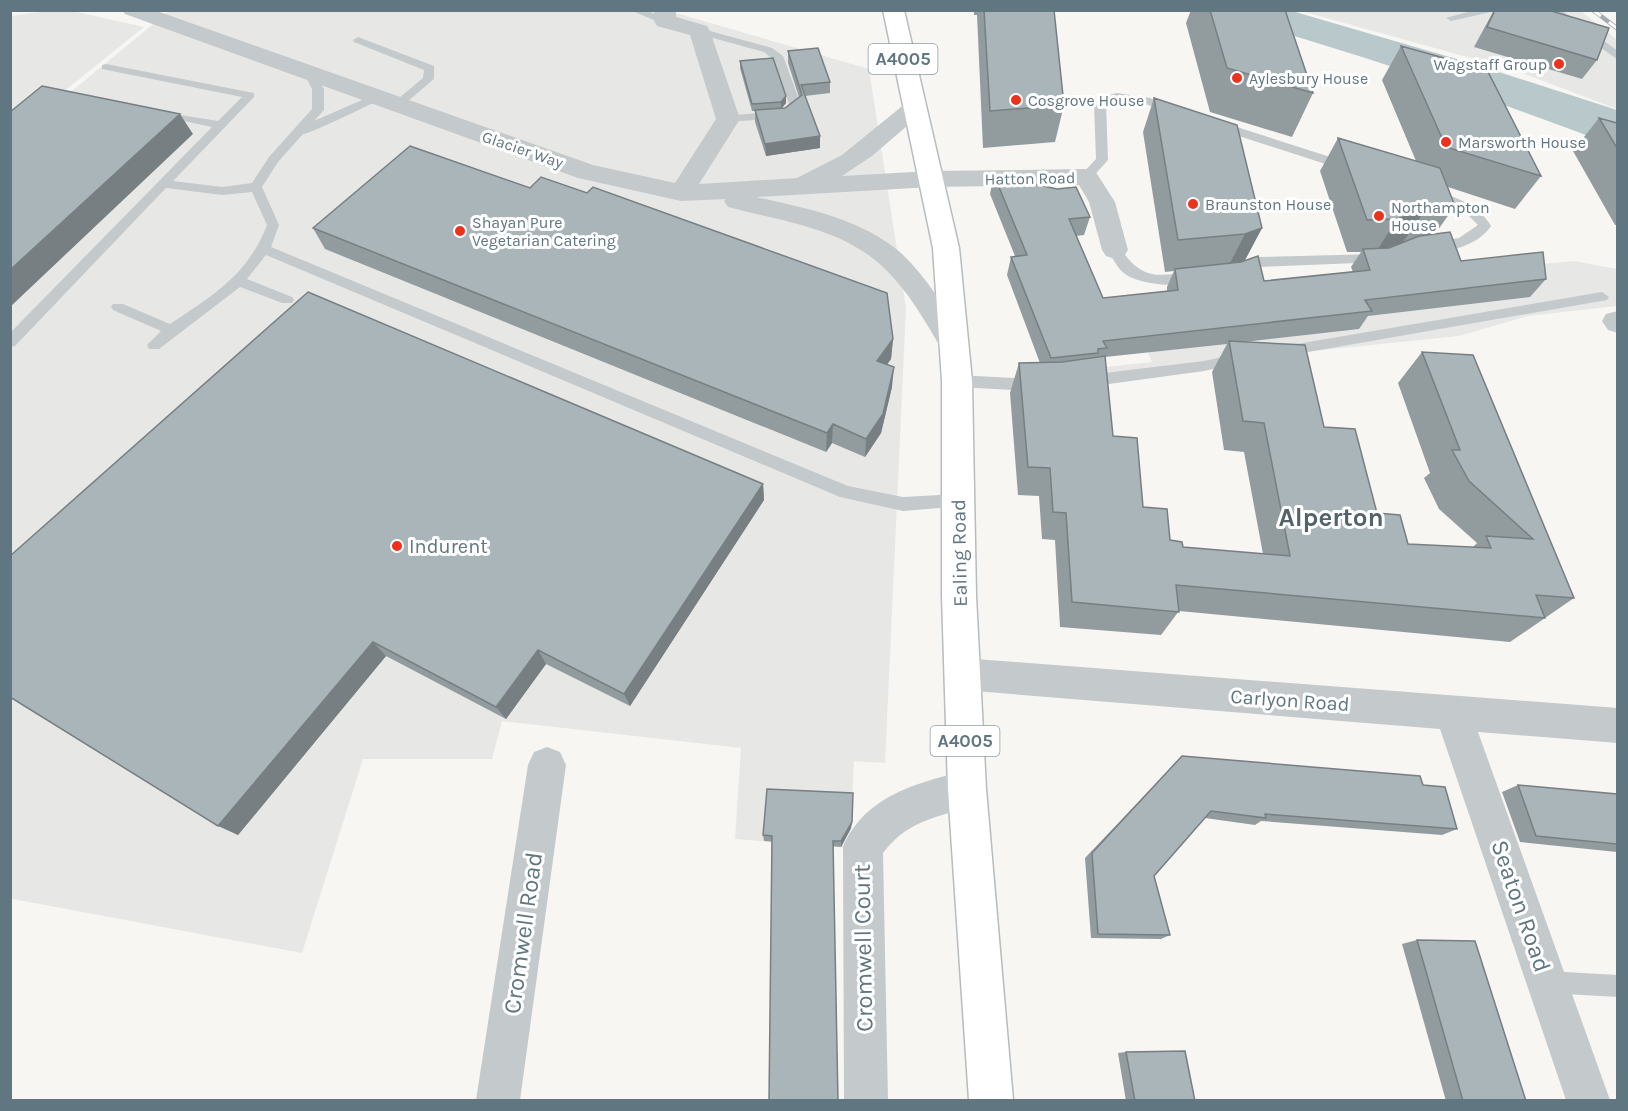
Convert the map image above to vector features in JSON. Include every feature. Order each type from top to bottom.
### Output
[{"type":"main road","name":"Ealing Road","points":[[893,10],[946,248],[956,364],[962,674],[967,789],[991,1101]]},
{"type":"street","name":"Glacier Way","points":[[132,10],[587,172],[689,193],[931,179]]},
{"type":"street","points":[[665,16],[699,31],[728,119],[689,193],[823,224],[862,240],[881,252],[919,291],[956,364]]},
{"type":"street","points":[[782,189],[829,175],[864,150],[914,108]]},
{"type":"street","name":"Hatton Road","points":[[931,179],[1086,177],[1102,202],[1115,250]]},
{"type":"street","name":"Carlyon Road","points":[[962,674],[1617,726]]},
{"type":"street","name":"Seaton Road","points":[[1453,712],[1588,1101]]},
{"type":"street","name":"Cromwell Road","points":[[498,1101],[547,765]]},
{"type":"street","name":"Cromwell Court","points":[[866,1101],[863,847],[874,830],[906,805],[967,789]]},
{"type":"lane","points":[[635,10],[665,16]]},
{"type":"lane","points":[[1451,18],[1495,10]]},
{"type":"lane","points":[[1554,10],[1617,57]]},
{"type":"lane","points":[[699,31],[768,50],[779,58],[795,105],[785,114],[728,119]]},
{"type":"lane","points":[[291,140],[332,116],[386,102],[428,79],[430,68],[358,40]]},
{"type":"lane","points":[[10,342],[250,95],[106,67]]},
{"type":"lane","points":[[256,187],[273,160],[318,110],[318,89],[311,75]]},
{"type":"lane","points":[[1086,177],[1102,160],[1100,103],[1106,98],[1119,96],[1136,99],[1186,114]]},
{"type":"lane","points":[[145,110],[221,125]]},
{"type":"lane","points":[[1207,121],[1365,172]]},
{"type":"lane","points":[[163,184],[222,191],[256,187]]},
{"type":"lane","points":[[154,345],[237,281],[264,249],[273,225],[256,187]]},
{"type":"lane","points":[[1424,247],[1465,242],[1485,226],[1481,218],[1471,209],[1425,192]]},
{"type":"lane","points":[[264,249],[846,492],[903,504],[958,501]]},
{"type":"lane","points":[[1115,250],[1120,263],[1133,273],[1147,278],[1170,280],[1205,276]]},
{"type":"lane","points":[[1230,273],[1258,262],[1357,261],[1377,259],[1393,254]]},
{"type":"lane","points":[[237,281],[287,300]]},
{"type":"lane","points":[[118,307],[171,330]]},
{"type":"lane","points":[[1271,353],[1612,314]]},
{"type":"lane","points":[[1071,382],[1204,366],[1247,357]]},
{"type":"lane","points":[[956,364],[1028,386],[1050,384]]},
{"type":"lane","points":[[1547,982],[1617,986]]},
{"type":"shaded area","points":[[46,11],[72,11],[144,27],[11,134],[11,16]]},
{"type":"shaded area","points":[[169,11],[669,11],[869,69],[906,308],[885,763],[854,761],[850,848],[735,839],[741,748],[502,721],[492,759],[363,759],[302,953],[13,899],[10,895],[10,142]]},
{"type":"shaded area","points":[[1208,11],[1292,11],[1477,65],[1617,110],[1617,147],[1414,74]]},
{"type":"shaded area","points":[[1301,11],[1581,11],[1617,40],[1617,109],[1514,70]]},
{"type":"shaded area","points":[[1574,261],[1617,269],[1617,306],[1528,316],[1459,336],[1015,382],[1014,377],[1152,362],[1128,303]]},
{"type":"building","points":[[984,10],[1054,10],[1064,105],[990,111]]},
{"type":"building","points":[[1210,10],[1285,10],[1313,93],[1227,68]]},
{"type":"building","points":[[1495,10],[1548,10],[1609,28],[1597,60],[1487,27]]},
{"type":"building","points":[[1401,46],[1487,70],[1541,176],[1446,147]]},
{"type":"building","points":[[818,48],[830,82],[801,85],[820,136],[765,144],[755,110],[785,108],[802,95],[788,51]]},
{"type":"building","points":[[773,58],[786,96],[781,102],[752,104],[740,61]]},
{"type":"building","points":[[42,86],[180,114],[10,270],[10,112]]},
{"type":"building","points":[[1154,98],[1237,125],[1262,228],[1245,234],[1178,240]]},
{"type":"building","points":[[1599,118],[1617,123],[1617,148]]},
{"type":"building","points":[[1338,138],[1440,168],[1455,206],[1426,209],[1397,219],[1367,220]]},
{"type":"building","points":[[410,146],[530,188],[541,177],[587,193],[593,187],[887,293],[893,339],[877,361],[894,367],[883,414],[866,439],[833,424],[827,433],[313,228]]},
{"type":"building","points":[[994,175],[1057,189],[1076,187],[1090,217],[1069,219],[1103,298],[1178,290],[1175,269],[1241,262],[1258,256],[1264,281],[1370,270],[1363,249],[1389,248],[1419,236],[1450,232],[1461,261],[1543,252],[1546,279],[1365,300],[1372,311],[1103,341],[1107,348],[1098,349],[1098,353],[1051,358],[1011,257],[1027,255]]},
{"type":"building","name":"Indurent","points":[[308,292],[763,484],[624,694],[538,650],[496,707],[373,642],[218,826],[10,697],[10,556]]},
{"type":"building","points":[[1229,341],[1305,345],[1324,427],[1355,429],[1377,513],[1400,515],[1408,544],[1491,548],[1486,536],[1533,539],[1469,481],[1452,450],[1460,450],[1422,352],[1473,355],[1574,598],[1536,595],[1545,618],[1176,585],[1179,612],[1072,602],[1066,513],[1053,512],[1050,468],[1028,467],[1019,363],[1062,362],[1105,356],[1113,436],[1137,438],[1143,507],[1167,509],[1170,540],[1182,542],[1183,547],[1290,556],[1264,423],[1243,421]]},
{"type":"building","points":[[1182,756],[1420,776],[1423,785],[1445,787],[1457,829],[1265,814],[1266,818],[1211,811],[1154,876],[1170,935],[1098,934],[1092,853]]},
{"type":"building","points":[[1518,785],[1617,794],[1617,844],[1536,836]]},
{"type":"building","points":[[767,789],[853,793],[852,822],[841,841],[833,841],[838,1101],[769,1101],[772,836],[763,835]]},
{"type":"building","points":[[1417,940],[1475,941],[1526,1101],[1463,1101]]},
{"type":"building","points":[[1185,1051],[1195,1101],[1135,1101],[1126,1052]]},
{"type":"railway","points":[[1593,10],[1618,29]]},
{"type":"place","name":"Wagstaff Group","points":[[1559,64]]},
{"type":"place","name":"Aylesbury House","points":[[1237,78]]},
{"type":"place","name":"Cosgrove House","points":[[1016,100]]},
{"type":"place","name":"Marsworth House","points":[[1446,142]]},
{"type":"place","name":"Braunston House","points":[[1193,204]]},
{"type":"place","name":"Northampton House","points":[[1379,216]]},
{"type":"place","name":"Shayan Pure Vegetarian Catering","points":[[460,231]]},
{"type":"place","name":"Indurent","points":[[397,546]]},
{"type":"district","name":"Alperton","points":[[1331,517]]}]
